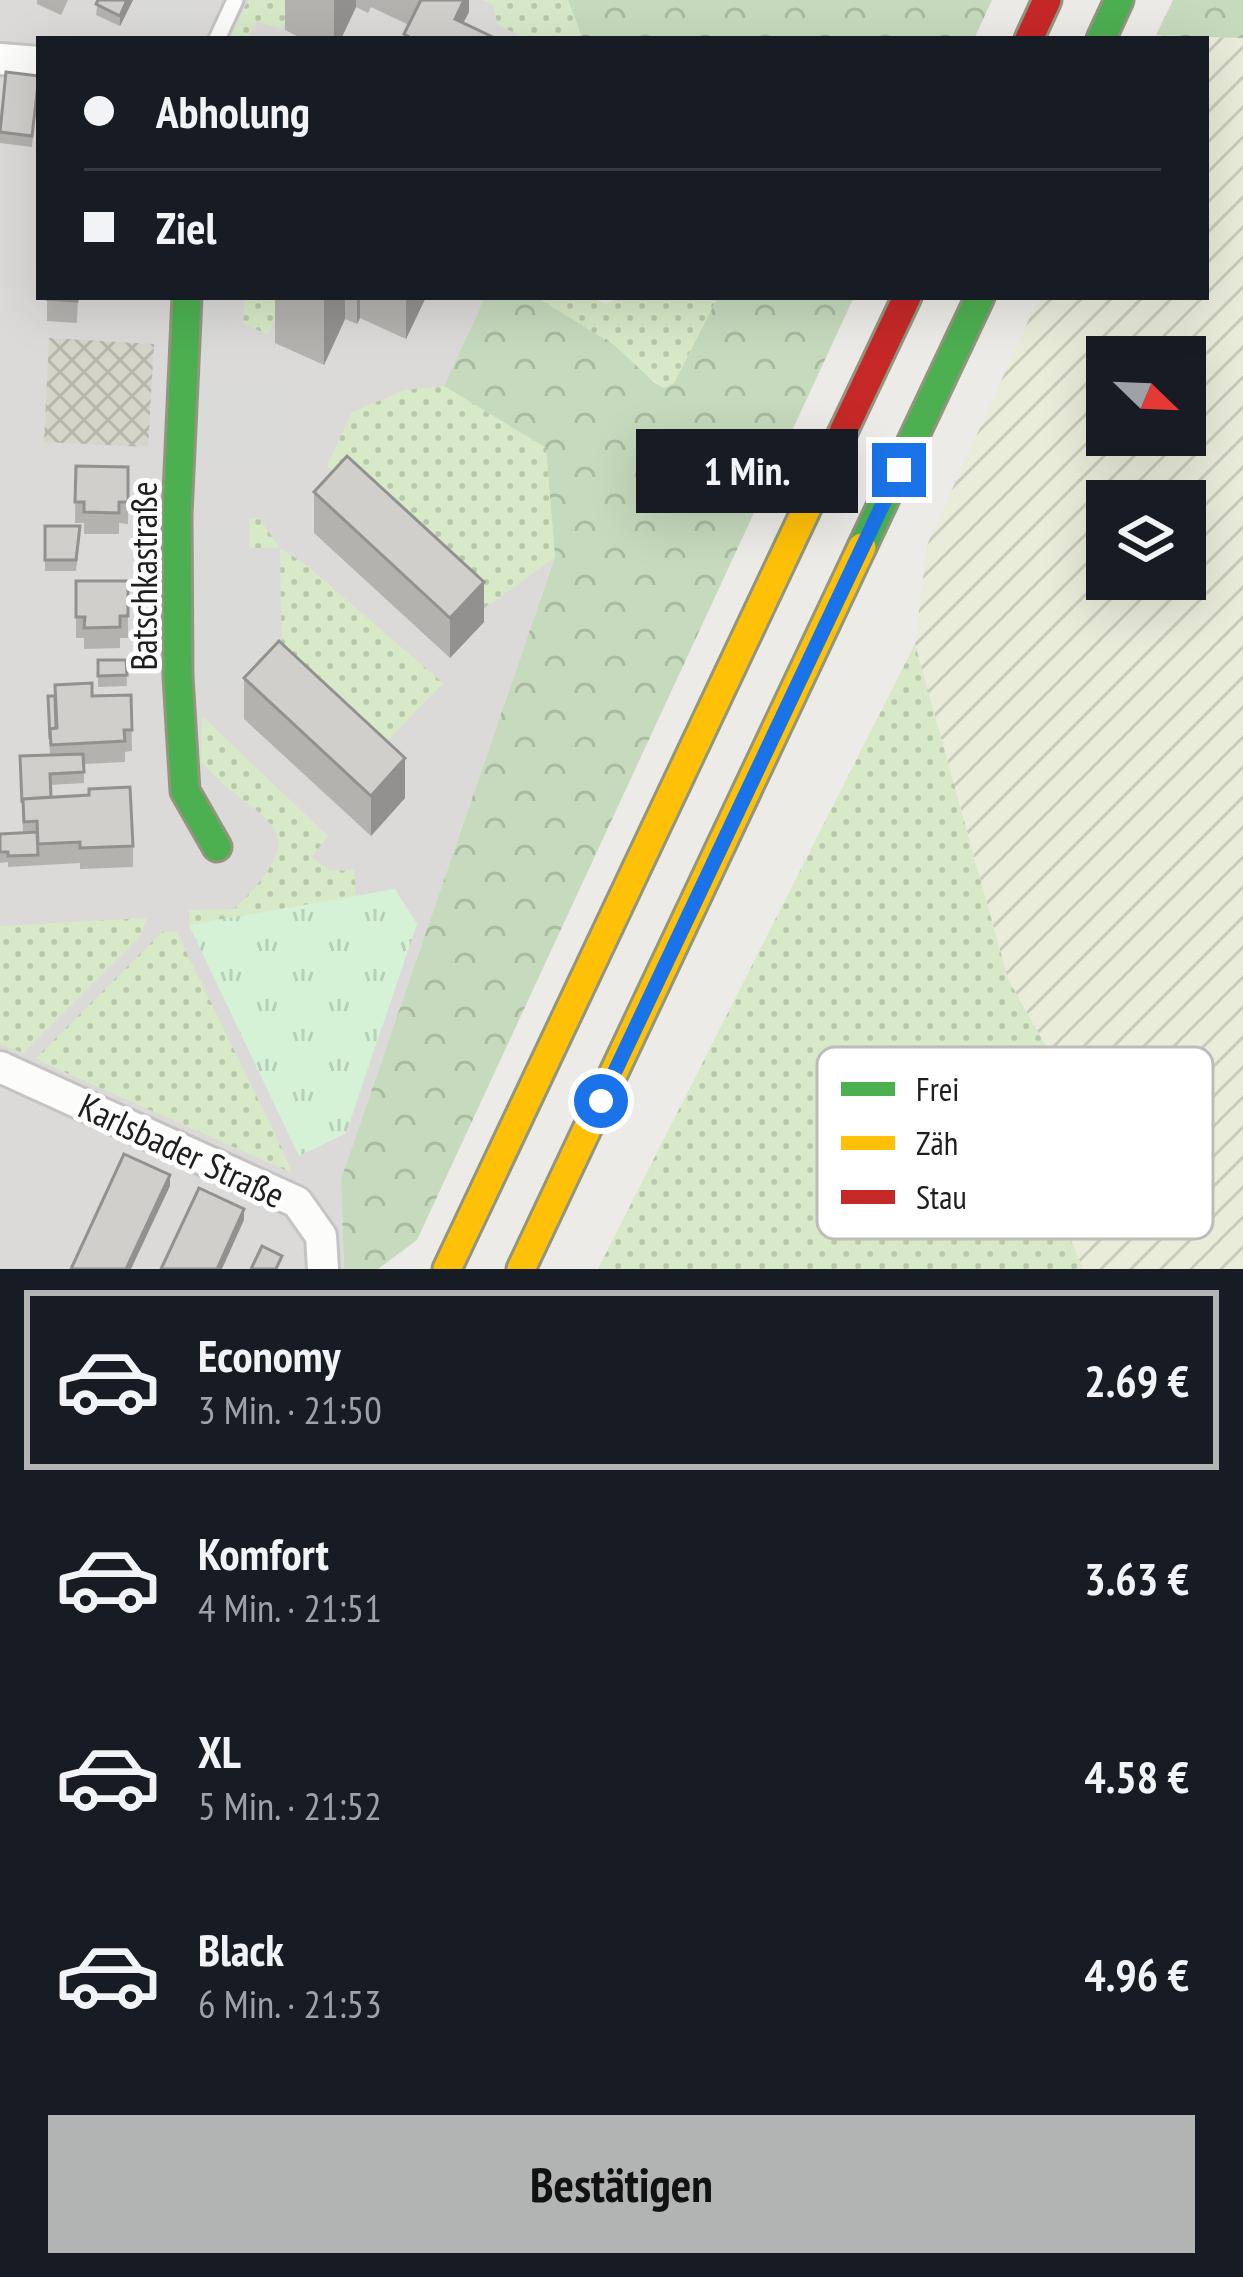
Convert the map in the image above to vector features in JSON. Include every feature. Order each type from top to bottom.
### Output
[{"type":"main road","points":[[1030,36],[1047,0]]},
{"type":"main road","points":[[1101,36],[1119,0]]},
{"type":"main road","name":"Batschkastraße","points":[[187,300],[177,515],[178,677],[185,791],[217,847]]},
{"type":"main road","points":[[447,1269],[906,300]]},
{"type":"main road","points":[[521,1269],[979,300]]},
{"type":"street","points":[[0,58],[36,62]]},
{"type":"street","name":"Karlsbader Straße","points":[[0,1067],[297,1202],[321,1236],[323,1269]]},
{"type":"lane","points":[[218,36],[235,0]]},
{"type":"shaded area","points":[[0,0],[568,0],[582,36],[36,36],[36,300],[484,300],[423,432],[555,557],[341,1179],[344,1269],[0,1269]]},
{"type":"shaded area","points":[[153,0],[196,0],[180,36],[143,21]]},
{"type":"shaded area","points":[[187,300],[228,300],[225,340],[185,338]]},
{"type":"shaded area","points":[[49,338],[154,344],[148,447],[44,442]]},
{"type":"shaded area","points":[[199,382],[294,385],[291,460],[196,457]]},
{"type":"shaded area","points":[[240,522],[241,553],[276,552],[278,664],[248,665],[248,692],[200,693],[198,523]]},
{"type":"green space","points":[[248,0],[295,0],[282,29],[257,21],[250,36],[231,36]]},
{"type":"green space","points":[[483,0],[568,0],[582,36],[521,36],[498,25],[493,5]]},
{"type":"green space","points":[[568,0],[992,0],[975,36],[582,36]]},
{"type":"green space","points":[[1173,0],[1243,0],[1243,38],[1156,35]]},
{"type":"green space","points":[[1209,37],[1243,38],[1243,1269],[1083,1269],[1070,1239],[1213,1239],[1213,1047],[1047,1047],[1008,979],[915,644],[927,545],[1038,300],[1209,300]]},
{"type":"green space","points":[[245,300],[283,300],[268,335],[243,323]]},
{"type":"green space","points":[[484,300],[541,300],[614,345],[664,388],[674,383],[716,300],[853,300],[417,1240],[378,1269],[344,1269],[341,1179],[555,557],[546,448],[444,386]]},
{"type":"green space","points":[[540,300],[606,304],[613,300],[716,300],[674,383],[664,388]]},
{"type":"green space","points":[[444,386],[546,448],[555,557],[483,609],[327,466],[352,412],[405,390]]},
{"type":"green space","points":[[259,518],[280,548],[250,548],[249,519]]},
{"type":"green space","points":[[280,548],[305,564],[443,683],[377,752],[282,667]]},
{"type":"green space","points":[[915,644],[1008,979],[1046,1047],[817,1047],[817,1239],[1070,1239],[1083,1269],[598,1269]]},
{"type":"green space","points":[[202,716],[328,836],[312,857],[331,871],[354,870],[356,896],[189,925],[189,910],[234,909],[261,880],[275,858],[278,841],[273,827],[201,762]]},
{"type":"green space","points":[[395,889],[417,924],[346,1133],[299,1156],[189,925]]},
{"type":"green space","points":[[147,918],[139,938],[23,1053],[0,1044],[0,926]]},
{"type":"green space","points":[[176,931],[292,1173],[35,1059],[162,932]]},
{"type":"building","points":[[98,0],[127,0],[120,16],[96,4]]},
{"type":"building","points":[[421,0],[464,0],[455,19],[491,36],[408,36],[404,34]]},
{"type":"building","points":[[6,72],[36,76],[32,136],[0,132]]},
{"type":"building","points":[[347,456],[484,582],[450,618],[314,492]]},
{"type":"building","points":[[76,466],[128,467],[128,502],[119,502],[119,513],[84,512],[84,502],[75,502]]},
{"type":"building","points":[[45,526],[80,526],[76,560],[45,560]]},
{"type":"building","points":[[76,581],[128,581],[128,616],[120,616],[120,627],[84,628],[85,617],[76,617]]},
{"type":"building","points":[[279,641],[405,758],[371,796],[244,678]]},
{"type":"building","points":[[98,660],[126,660],[127,675],[98,676]]},
{"type":"building","points":[[92,683],[92,696],[131,695],[132,730],[124,730],[125,741],[51,745],[50,729],[57,728],[55,685]]},
{"type":"building","points":[[48,696],[55,696],[56,728],[50,729],[50,739]]},
{"type":"building","points":[[83,754],[84,772],[50,774],[51,797],[23,799],[22,803],[20,756]]},
{"type":"building","points":[[130,787],[133,846],[38,844],[37,821],[24,822],[23,799]]},
{"type":"building","points":[[37,832],[38,855],[0,852],[0,834]]},
{"type":"building","points":[[124,1154],[170,1175],[126,1269],[71,1269]]},
{"type":"building","points":[[199,1188],[244,1209],[217,1269],[161,1269]]},
{"type":"building","points":[[262,1246],[282,1256],[276,1269],[251,1269]]},
{"type":"traffic: fast","points":[[1102,36],[1119,0]]},
{"type":"traffic: fast","points":[[187,300],[177,515],[178,677],[185,791],[217,847]]},
{"type":"traffic: fast","points":[[862,547],[979,300]]},
{"type":"traffic: slow","points":[[447,1269],[842,434]]},
{"type":"traffic: slow","points":[[521,1269],[862,547]]},
{"type":"traffic: jam","points":[[1030,36],[1047,0]]},
{"type":"traffic: jam","points":[[842,434],[906,300]]},
{"type":"route","points":[[601,1101],[899,470]]}]
